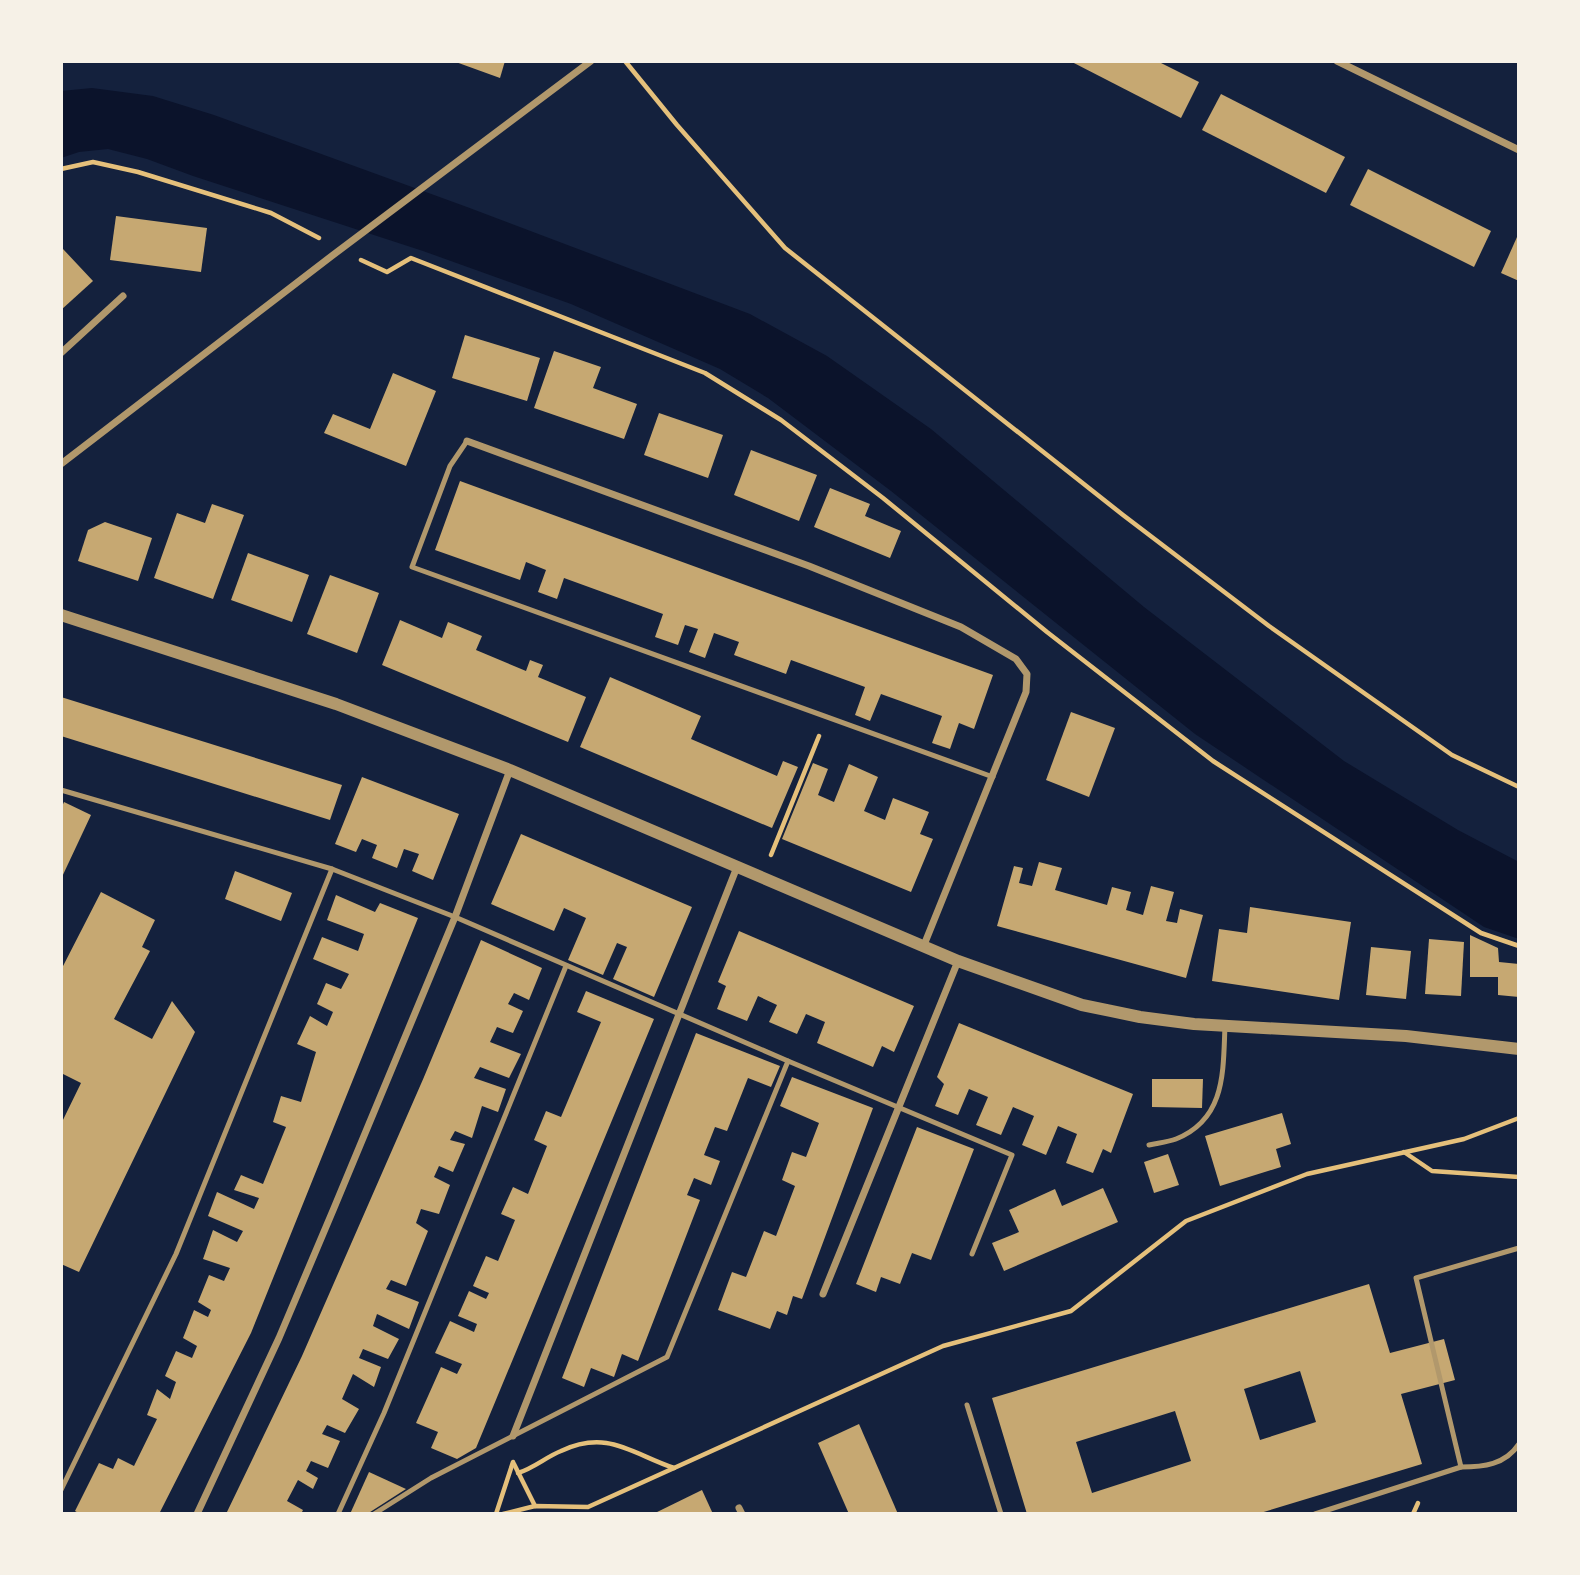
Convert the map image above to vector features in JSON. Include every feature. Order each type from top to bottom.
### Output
[{"type":"street","points":[[1337,61],[1519,150]]},
{"type":"street","points":[[61,464],[586,63]]},
{"type":"street","points":[[61,353],[123,296]]},
{"type":"street","points":[[467,441],[834,576],[961,627],[1016,659],[1027,674],[1026,692],[925,945]]},
{"type":"street","points":[[61,615],[336,704],[510,770],[958,961],[1082,1005],[1140,1017],[1225,1026],[1406,1036],[1519,1049]]},
{"type":"street","points":[[197,1514],[279,1338],[455,917],[510,770]]},
{"type":"street","points":[[513,1436],[737,867]]},
{"type":"street","points":[[823,1294],[958,961]]},
{"type":"lane","points":[[467,441],[450,466],[412,567],[993,777]]},
{"type":"lane","points":[[61,790],[332,869],[455,917],[1012,1155],[972,1254]]},
{"type":"lane","points":[[61,1490],[176,1254],[332,869]]},
{"type":"lane","points":[[338,1514],[384,1413],[566,966]]},
{"type":"lane","points":[[1149,1145],[1177,1139],[1203,1122],[1210,1114],[1216,1102],[1222,1076],[1225,1026]]},
{"type":"lane","points":[[374,1514],[432,1478],[667,1357],[788,1061]]},
{"type":"lane","points":[[1461,1467],[1416,1278],[1519,1248]]},
{"type":"lane","points":[[967,1405],[1001,1514]]},
{"type":"lane","points":[[1315,1514],[1461,1467],[1487,1467],[1513,1452],[1519,1444]]},
{"type":"path","points":[[625,61],[785,248],[1269,626],[1452,755],[1519,787]]},
{"type":"path","points":[[61,169],[93,162],[138,172],[271,213],[328,243]]},
{"type":"path","points":[[351,255],[387,272],[411,258],[705,373],[781,420],[1213,761],[1481,933],[1519,946]]},
{"type":"path","points":[[762,878],[827,716]]},
{"type":"path","points":[[503,1514],[535,1506],[588,1507],[943,1346],[1071,1311],[1186,1221],[1307,1174],[1464,1139],[1519,1118]]},
{"type":"path","points":[[1403,1152],[1432,1171],[1519,1177]]},
{"type":"path","points":[[518,1473],[563,1450],[602,1441],[631,1449],[650,1460],[675,1468]]},
{"type":"path","points":[[496,1514],[513,1464],[535,1506]]},
{"type":"water","points":[[92,88],[153,96],[214,115],[467,207],[750,314],[827,356],[931,429],[1144,607],[1344,761],[1458,830],[1519,862],[1519,939],[1484,927],[1195,734],[891,491],[768,398],[720,369],[571,304],[423,251],[147,159],[108,149],[79,152],[61,158],[61,91]]},
{"type":"building","points":[[453,61],[505,61],[500,78]]},
{"type":"building","points":[[1070,61],[1157,61],[1199,82],[1181,118]]},
{"type":"building","points":[[1221,94],[1345,157],[1326,193],[1202,130]]},
{"type":"building","points":[[1368,169],[1491,231],[1474,267],[1350,205]]},
{"type":"building","points":[[116,216],[207,228],[201,272],[110,260]]},
{"type":"building","points":[[1517,237],[1519,238],[1519,281],[1501,273]]},
{"type":"building","points":[[63,249],[93,281],[61,310],[61,251]]},
{"type":"building","points":[[465,335],[540,358],[527,401],[452,378]]},
{"type":"building","points":[[554,351],[601,367],[593,388],[637,404],[624,439],[534,408]]},
{"type":"building","points":[[393,373],[436,391],[406,466],[324,433],[333,414],[370,429]]},
{"type":"building","points":[[659,413],[723,435],[708,478],[644,455]]},
{"type":"building","points":[[751,450],[817,475],[799,521],[734,495]]},
{"type":"building","points":[[460,481],[993,675],[974,729],[959,723],[950,749],[932,743],[942,716],[881,694],[870,721],[855,715],[865,687],[791,660],[786,674],[734,655],[739,642],[714,633],[705,658],[689,652],[698,629],[685,625],[678,645],[655,637],[663,614],[564,578],[557,599],[538,592],[546,570],[526,562],[520,580],[435,550]]},
{"type":"building","points":[[830,488],[870,504],[865,516],[901,531],[890,558],[814,527]]},
{"type":"building","points":[[212,504],[244,515],[213,599],[154,578],[177,513],[205,523]]},
{"type":"building","points":[[105,522],[152,538],[138,581],[78,561],[88,530]]},
{"type":"building","points":[[248,553],[309,575],[292,622],[231,600]]},
{"type":"building","points":[[330,575],[379,593],[357,653],[307,634]]},
{"type":"building","points":[[400,620],[442,638],[448,622],[482,636],[476,650],[526,671],[530,660],[543,665],[538,677],[586,697],[568,742],[382,665]]},
{"type":"building","points":[[610,677],[701,716],[691,739],[777,776],[783,761],[798,767],[772,828],[580,747]]},
{"type":"building","points":[[61,697],[342,785],[330,820],[61,736]]},
{"type":"building","points":[[1071,712],[1115,728],[1089,797],[1046,780]]},
{"type":"building","points":[[813,763],[828,769],[818,795],[834,802],[849,764],[878,777],[864,811],[885,820],[893,798],[929,812],[920,834],[933,839],[911,892],[782,839]]},
{"type":"building","points":[[362,777],[459,814],[433,880],[412,871],[419,854],[404,849],[397,868],[372,858],[377,845],[362,839],[356,852],[335,844]]},
{"type":"building","points":[[64,802],[91,815],[61,879],[61,809]]},
{"type":"building","points":[[521,834],[692,907],[654,997],[613,979],[627,947],[617,943],[603,975],[568,960],[586,918],[564,908],[554,931],[491,904]]},
{"type":"building","points":[[1039,862],[1062,868],[1055,890],[1107,905],[1112,887],[1131,892],[1126,910],[1143,915],[1151,886],[1174,892],[1166,921],[1177,923],[1180,909],[1203,915],[1186,978],[997,926],[1014,866],[1023,868],[1019,883],[1032,886]]},
{"type":"building","points":[[235,871],[292,893],[281,921],[225,899]]},
{"type":"building","points":[[101,892],[155,920],[142,947],[150,951],[114,1019],[152,1039],[172,1001],[195,1032],[79,1272],[61,1264],[61,1124],[81,1083],[61,1073],[61,970]]},
{"type":"building","points":[[336,895],[375,912],[380,903],[418,918],[251,1333],[159,1514],[80,1514],[75,1511],[99,1463],[113,1469],[118,1458],[134,1466],[157,1419],[147,1415],[157,1389],[170,1399],[176,1382],[165,1376],[176,1351],[192,1358],[197,1346],[183,1338],[194,1310],[208,1317],[211,1310],[198,1302],[209,1275],[224,1281],[230,1268],[203,1259],[213,1230],[237,1242],[243,1231],[208,1216],[217,1192],[254,1209],[259,1198],[234,1190],[241,1175],[263,1184],[286,1127],[273,1122],[281,1096],[301,1102],[316,1052],[297,1044],[310,1016],[327,1026],[333,1012],[317,1004],[326,983],[341,989],[349,974],[313,959],[322,937],[358,951],[364,934],[327,920]]},
{"type":"building","points":[[1250,907],[1351,922],[1339,1000],[1212,981],[1219,929],[1247,933]]},
{"type":"building","points":[[739,931],[914,1006],[894,1052],[882,1046],[873,1067],[817,1043],[825,1022],[806,1014],[797,1034],[769,1022],[777,1005],[758,996],[747,1021],[717,1009],[726,986],[718,982]]},
{"type":"building","points":[[1470,935],[1498,948],[1499,962],[1519,964],[1519,997],[1498,995],[1498,977],[1470,977]]},
{"type":"building","points":[[1429,939],[1464,942],[1461,996],[1425,994]]},
{"type":"building","points":[[481,940],[542,968],[529,1000],[514,993],[508,1004],[523,1011],[513,1033],[497,1027],[490,1042],[521,1054],[509,1078],[480,1067],[474,1078],[506,1089],[498,1112],[482,1106],[472,1138],[455,1131],[450,1140],[465,1144],[453,1172],[439,1166],[434,1177],[450,1185],[439,1214],[421,1209],[416,1223],[428,1231],[406,1286],[391,1280],[386,1289],[419,1302],[409,1329],[377,1314],[373,1326],[399,1339],[388,1359],[363,1349],[359,1358],[381,1367],[374,1387],[353,1374],[342,1399],[359,1409],[345,1433],[327,1425],[322,1434],[340,1441],[328,1468],[311,1461],[306,1471],[318,1478],[313,1489],[298,1480],[287,1501],[303,1510],[301,1514],[226,1514],[302,1356]]},
{"type":"building","points":[[1371,947],[1411,951],[1406,999],[1366,995]]},
{"type":"building","points":[[586,991],[654,1019],[476,1448],[457,1459],[431,1448],[438,1432],[416,1423],[441,1367],[457,1374],[462,1364],[435,1353],[450,1321],[474,1332],[477,1324],[458,1316],[469,1291],[486,1299],[489,1293],[473,1286],[486,1256],[498,1261],[515,1220],[501,1214],[513,1187],[528,1194],[547,1146],[534,1140],[546,1111],[561,1117],[601,1022],[577,1012]]},
{"type":"building","points":[[959,1023],[1133,1094],[1111,1153],[1103,1149],[1093,1173],[1066,1163],[1077,1134],[1058,1126],[1046,1155],[1022,1145],[1034,1116],[1013,1107],[1001,1135],[976,1125],[988,1097],[969,1089],[958,1115],[935,1106],[944,1084],[937,1077]]},
{"type":"building","points":[[696,1033],[780,1066],[771,1087],[748,1078],[727,1131],[715,1127],[704,1155],[720,1161],[711,1185],[694,1178],[687,1195],[700,1200],[638,1361],[622,1354],[614,1377],[591,1368],[584,1387],[562,1378]]},
{"type":"building","points":[[792,1077],[873,1108],[802,1299],[793,1296],[787,1315],[777,1311],[770,1329],[718,1310],[732,1272],[746,1277],[764,1231],[776,1236],[795,1186],[782,1180],[792,1152],[806,1157],[819,1123],[780,1106]]},
{"type":"building","points":[[1152,1079],[1203,1079],[1202,1108],[1152,1107]]},
{"type":"building","points":[[1282,1113],[1291,1144],[1276,1149],[1281,1167],[1220,1186],[1205,1136]]},
{"type":"building","points":[[917,1127],[974,1149],[931,1260],[912,1253],[900,1284],[881,1277],[876,1292],[856,1284]]},
{"type":"building","points":[[1168,1154],[1179,1185],[1154,1193],[1144,1162]]},
{"type":"building","points":[[1103,1188],[1118,1222],[1004,1271],[992,1243],[1019,1232],[1009,1210],[1055,1189],[1062,1206]]},
{"type":"building","points":[[1369,1284],[1390,1353],[1444,1339],[1455,1380],[1401,1394],[1422,1464],[1257,1514],[1027,1514],[992,1398]],"holes":[[[1300,1371],[1316,1422],[1260,1440],[1244,1389]],[[1175,1411],[1191,1461],[1092,1493],[1076,1442]]]},
{"type":"building","points":[[859,1424],[898,1514],[849,1514],[818,1443]]},
{"type":"building","points":[[369,1472],[406,1489],[367,1514],[350,1514]]},
{"type":"building","points":[[702,1490],[713,1514],[653,1514]]}]
